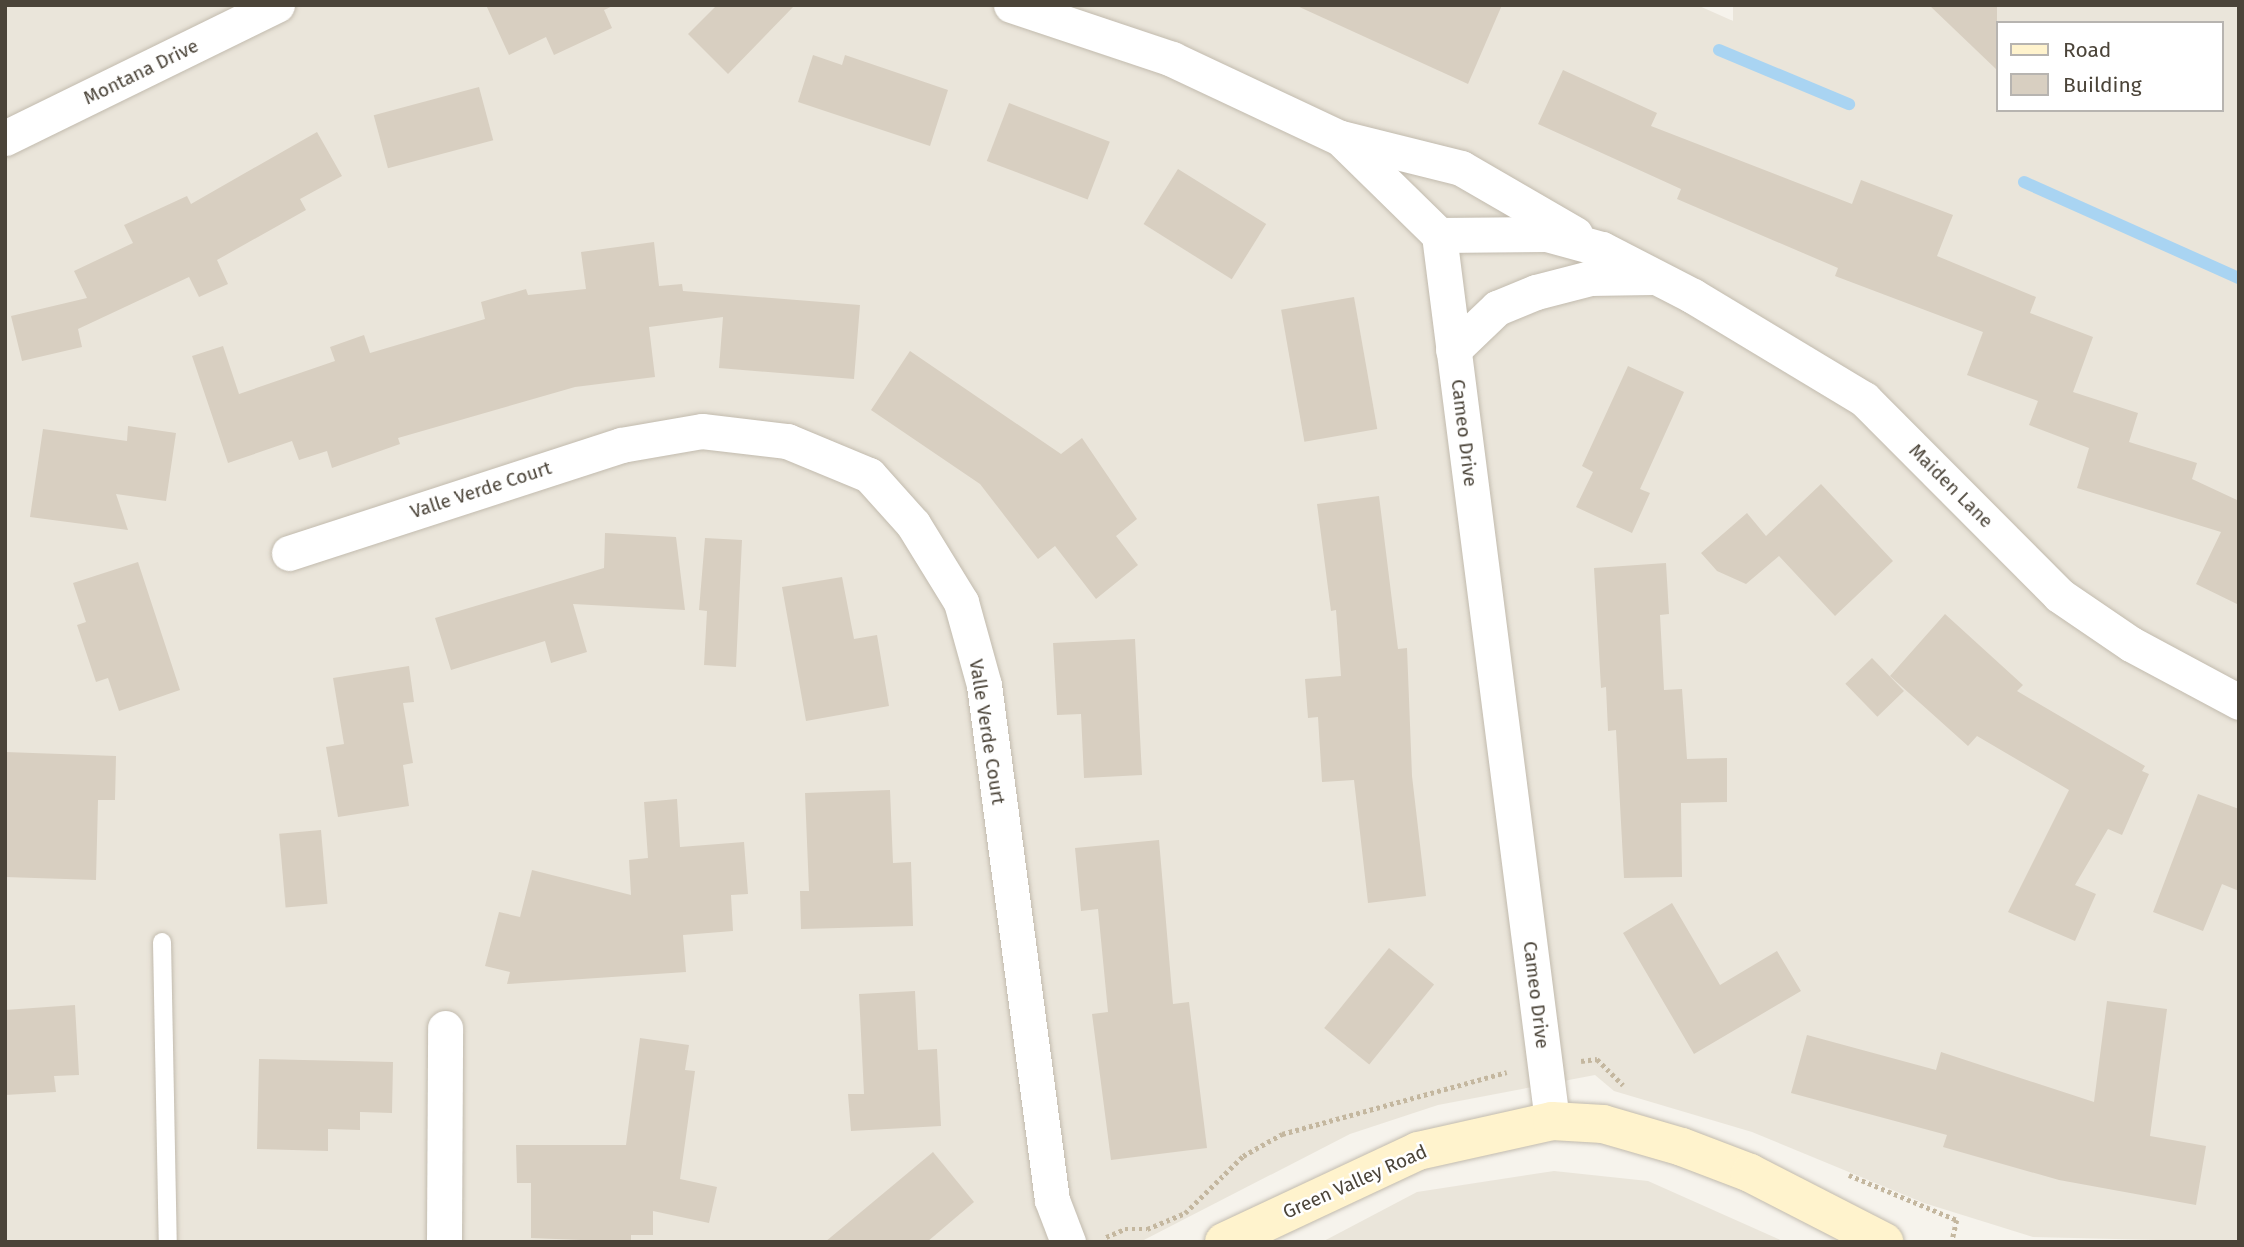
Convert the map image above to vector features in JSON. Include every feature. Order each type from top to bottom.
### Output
[{"type":"street","name":"Montana Drive","points":[[5,138],[277,5]]},
{"type":"street","points":[[1011,5],[1172,59],[1340,138],[1438,235]]},
{"type":"street","name":"Maiden Lane","points":[[1340,138],[1461,168],[1602,249],[1657,277],[1864,399],[2059,595],[2141,650],[2239,702]]},
{"type":"street","name":"Maiden Lane","points":[[1438,235],[1548,234],[1602,249]]},
{"type":"street","name":"Cameo Drive","points":[[1438,235],[1552,1121]]},
{"type":"street","points":[[1453,349],[1497,308],[1536,292],[1590,278],[1657,277]]},
{"type":"street","name":"Valle Verde Court","points":[[289,553],[621,445],[702,431],[787,441],[869,475],[913,524],[961,602],[984,685],[1052,1200],[1068,1242]]},
{"type":"street","points":[[444,1028],[444,1242]]},
{"type":"street","name":"Green Valley Road","points":[[1224,1242],[1418,1151],[1552,1121],[1603,1124],[1682,1147],[1749,1173],[1884,1242]]},
{"type":"lane","points":[[162,942],[168,1242]]},
{"type":"shaded area","points":[[5,5],[1697,5],[1733,21],[1733,5],[2239,5],[2239,1242],[2033,1237],[1924,1203],[1752,1132],[1614,1091],[1595,1075],[1438,1105],[1350,1134],[1140,1242],[5,1242]]},
{"type":"shaded area","points":[[1554,1171],[1648,1181],[1785,1242],[1322,1242],[1417,1192]]},
{"type":"building","points":[[486,5],[615,5],[604,10],[612,28],[554,55],[546,37],[509,55]]},
{"type":"building","points":[[717,5],[795,5],[728,74],[688,34]]},
{"type":"building","points":[[1295,5],[1502,5],[1468,84]]},
{"type":"building","points":[[1929,5],[1997,5],[1996,69]]},
{"type":"building","points":[[813,55],[842,65],[845,55],[948,90],[930,146],[798,102]]},
{"type":"building","points":[[1563,70],[1657,113],[1651,126],[1852,204],[1861,180],[1953,215],[1937,256],[2036,297],[2030,313],[2093,337],[2073,392],[2138,413],[2129,442],[2197,463],[2192,479],[2237,500],[2239,496],[2239,605],[2196,584],[2221,532],[2077,488],[2089,448],[2029,425],[2038,401],[1967,375],[1983,332],[1835,276],[1838,268],[1677,199],[1681,189],[1538,124]]},
{"type":"building","points":[[479,87],[493,140],[388,168],[374,115]]},
{"type":"building","points":[[1009,103],[1110,142],[1088,200],[987,161]]},
{"type":"building","points":[[317,132],[342,176],[300,199],[306,210],[217,260],[228,284],[199,297],[189,277],[78,329],[82,347],[22,361],[11,316],[87,298],[74,271],[133,243],[124,225],[187,196],[191,204]]},
{"type":"building","points":[[1178,169],[1266,224],[1232,279],[1144,224]]},
{"type":"building","points":[[654,242],[659,286],[682,284],[683,291],[860,305],[854,379],[719,368],[723,317],[649,327],[655,377],[575,387],[398,438],[400,444],[332,468],[327,451],[299,460],[292,441],[228,463],[192,356],[223,346],[239,394],[335,361],[330,347],[364,335],[370,353],[485,319],[481,302],[526,289],[528,295],[586,289],[581,252]]},
{"type":"building","points":[[1354,297],[1377,429],[1304,442],[1281,310]]},
{"type":"building","points":[[910,351],[1061,454],[1082,438],[1137,519],[1116,536],[1138,565],[1096,599],[1055,546],[1038,559],[980,484],[871,410]]},
{"type":"building","points":[[1628,366],[1684,392],[1640,489],[1650,493],[1632,533],[1576,507],[1593,472],[1582,466]]},
{"type":"building","points":[[128,426],[176,433],[166,501],[116,494],[128,530],[30,517],[43,429],[127,441]]},
{"type":"building","points":[[1821,484],[1893,561],[1835,616],[1779,556],[1746,584],[1717,571],[1701,553],[1747,513],[1766,536]]},
{"type":"building","points":[[1379,496],[1398,649],[1407,648],[1412,776],[1426,896],[1368,903],[1354,780],[1322,782],[1318,717],[1308,718],[1305,679],[1341,676],[1336,610],[1331,611],[1317,504]]},
{"type":"building","points":[[605,533],[676,537],[685,610],[573,604],[587,652],[551,663],[545,641],[451,670],[435,618],[604,568]]},
{"type":"building","points":[[705,538],[742,540],[736,667],[704,665],[707,611],[699,610]]},
{"type":"building","points":[[138,562],[180,690],[119,711],[108,678],[96,682],[77,625],[86,622],[73,583]]},
{"type":"building","points":[[1666,563],[1669,614],[1660,615],[1664,690],[1682,689],[1687,759],[1727,758],[1727,802],[1681,803],[1682,877],[1624,878],[1616,730],[1608,731],[1606,687],[1601,688],[1594,568]]},
{"type":"building","points":[[842,577],[854,639],[877,635],[889,706],[806,721],[782,587]]},
{"type":"building","points":[[1945,614],[2023,685],[2017,691],[2145,766],[2142,771],[2149,774],[2122,835],[2108,829],[2075,885],[2096,894],[2075,941],[2008,912],[2069,790],[1977,736],[1968,746],[1890,676]]},
{"type":"building","points":[[1135,639],[1142,775],[1084,778],[1081,714],[1057,715],[1053,643]]},
{"type":"building","points":[[1872,658],[1904,691],[1877,717],[1845,684]]},
{"type":"building","points":[[409,666],[414,702],[403,703],[413,763],[403,765],[409,806],[338,817],[326,747],[344,744],[333,678]]},
{"type":"building","points":[[5,752],[116,756],[115,800],[98,800],[96,880],[5,877]]},
{"type":"building","points":[[890,790],[893,863],[911,862],[913,926],[801,929],[800,891],[809,891],[805,793]]},
{"type":"building","points":[[2198,794],[2239,809],[2239,891],[2222,884],[2203,931],[2153,912]]},
{"type":"building","points":[[677,799],[680,847],[744,842],[748,894],[731,895],[733,931],[683,935],[686,972],[507,984],[510,972],[485,966],[499,912],[520,917],[532,870],[631,895],[629,860],[648,858],[644,802]]},
{"type":"building","points":[[321,830],[327,904],[286,907],[279,834]]},
{"type":"building","points":[[1159,840],[1173,1004],[1189,1002],[1207,1148],[1111,1160],[1092,1014],[1108,1012],[1098,909],[1081,911],[1075,848]]},
{"type":"building","points":[[1672,903],[1720,985],[1777,951],[1801,991],[1694,1054],[1623,933]]},
{"type":"building","points":[[1389,948],[1434,985],[1369,1065],[1324,1028]]},
{"type":"building","points":[[915,991],[918,1050],[937,1049],[941,1126],[851,1131],[848,1094],[864,1094],[859,994]]},
{"type":"building","points":[[2107,1001],[2167,1009],[2150,1136],[2206,1146],[2196,1205],[2059,1180],[1943,1147],[1947,1135],[1791,1093],[1807,1035],[1936,1070],[1941,1052],[2094,1102]]},
{"type":"building","points":[[75,1005],[79,1075],[54,1076],[56,1092],[5,1095],[5,1010]]},
{"type":"building","points":[[640,1038],[689,1045],[685,1070],[695,1071],[680,1179],[717,1187],[709,1223],[653,1211],[653,1235],[631,1235],[631,1242],[531,1238],[531,1183],[517,1183],[516,1145],[626,1145]]},
{"type":"building","points":[[259,1059],[393,1062],[392,1113],[360,1112],[360,1130],[328,1129],[328,1151],[257,1149]]},
{"type":"building","points":[[933,1152],[974,1202],[927,1242],[825,1242]]},
{"type":"waterway","points":[[1719,50],[1849,104]]},
{"type":"waterway","points":[[2024,182],[2239,278]]}]
